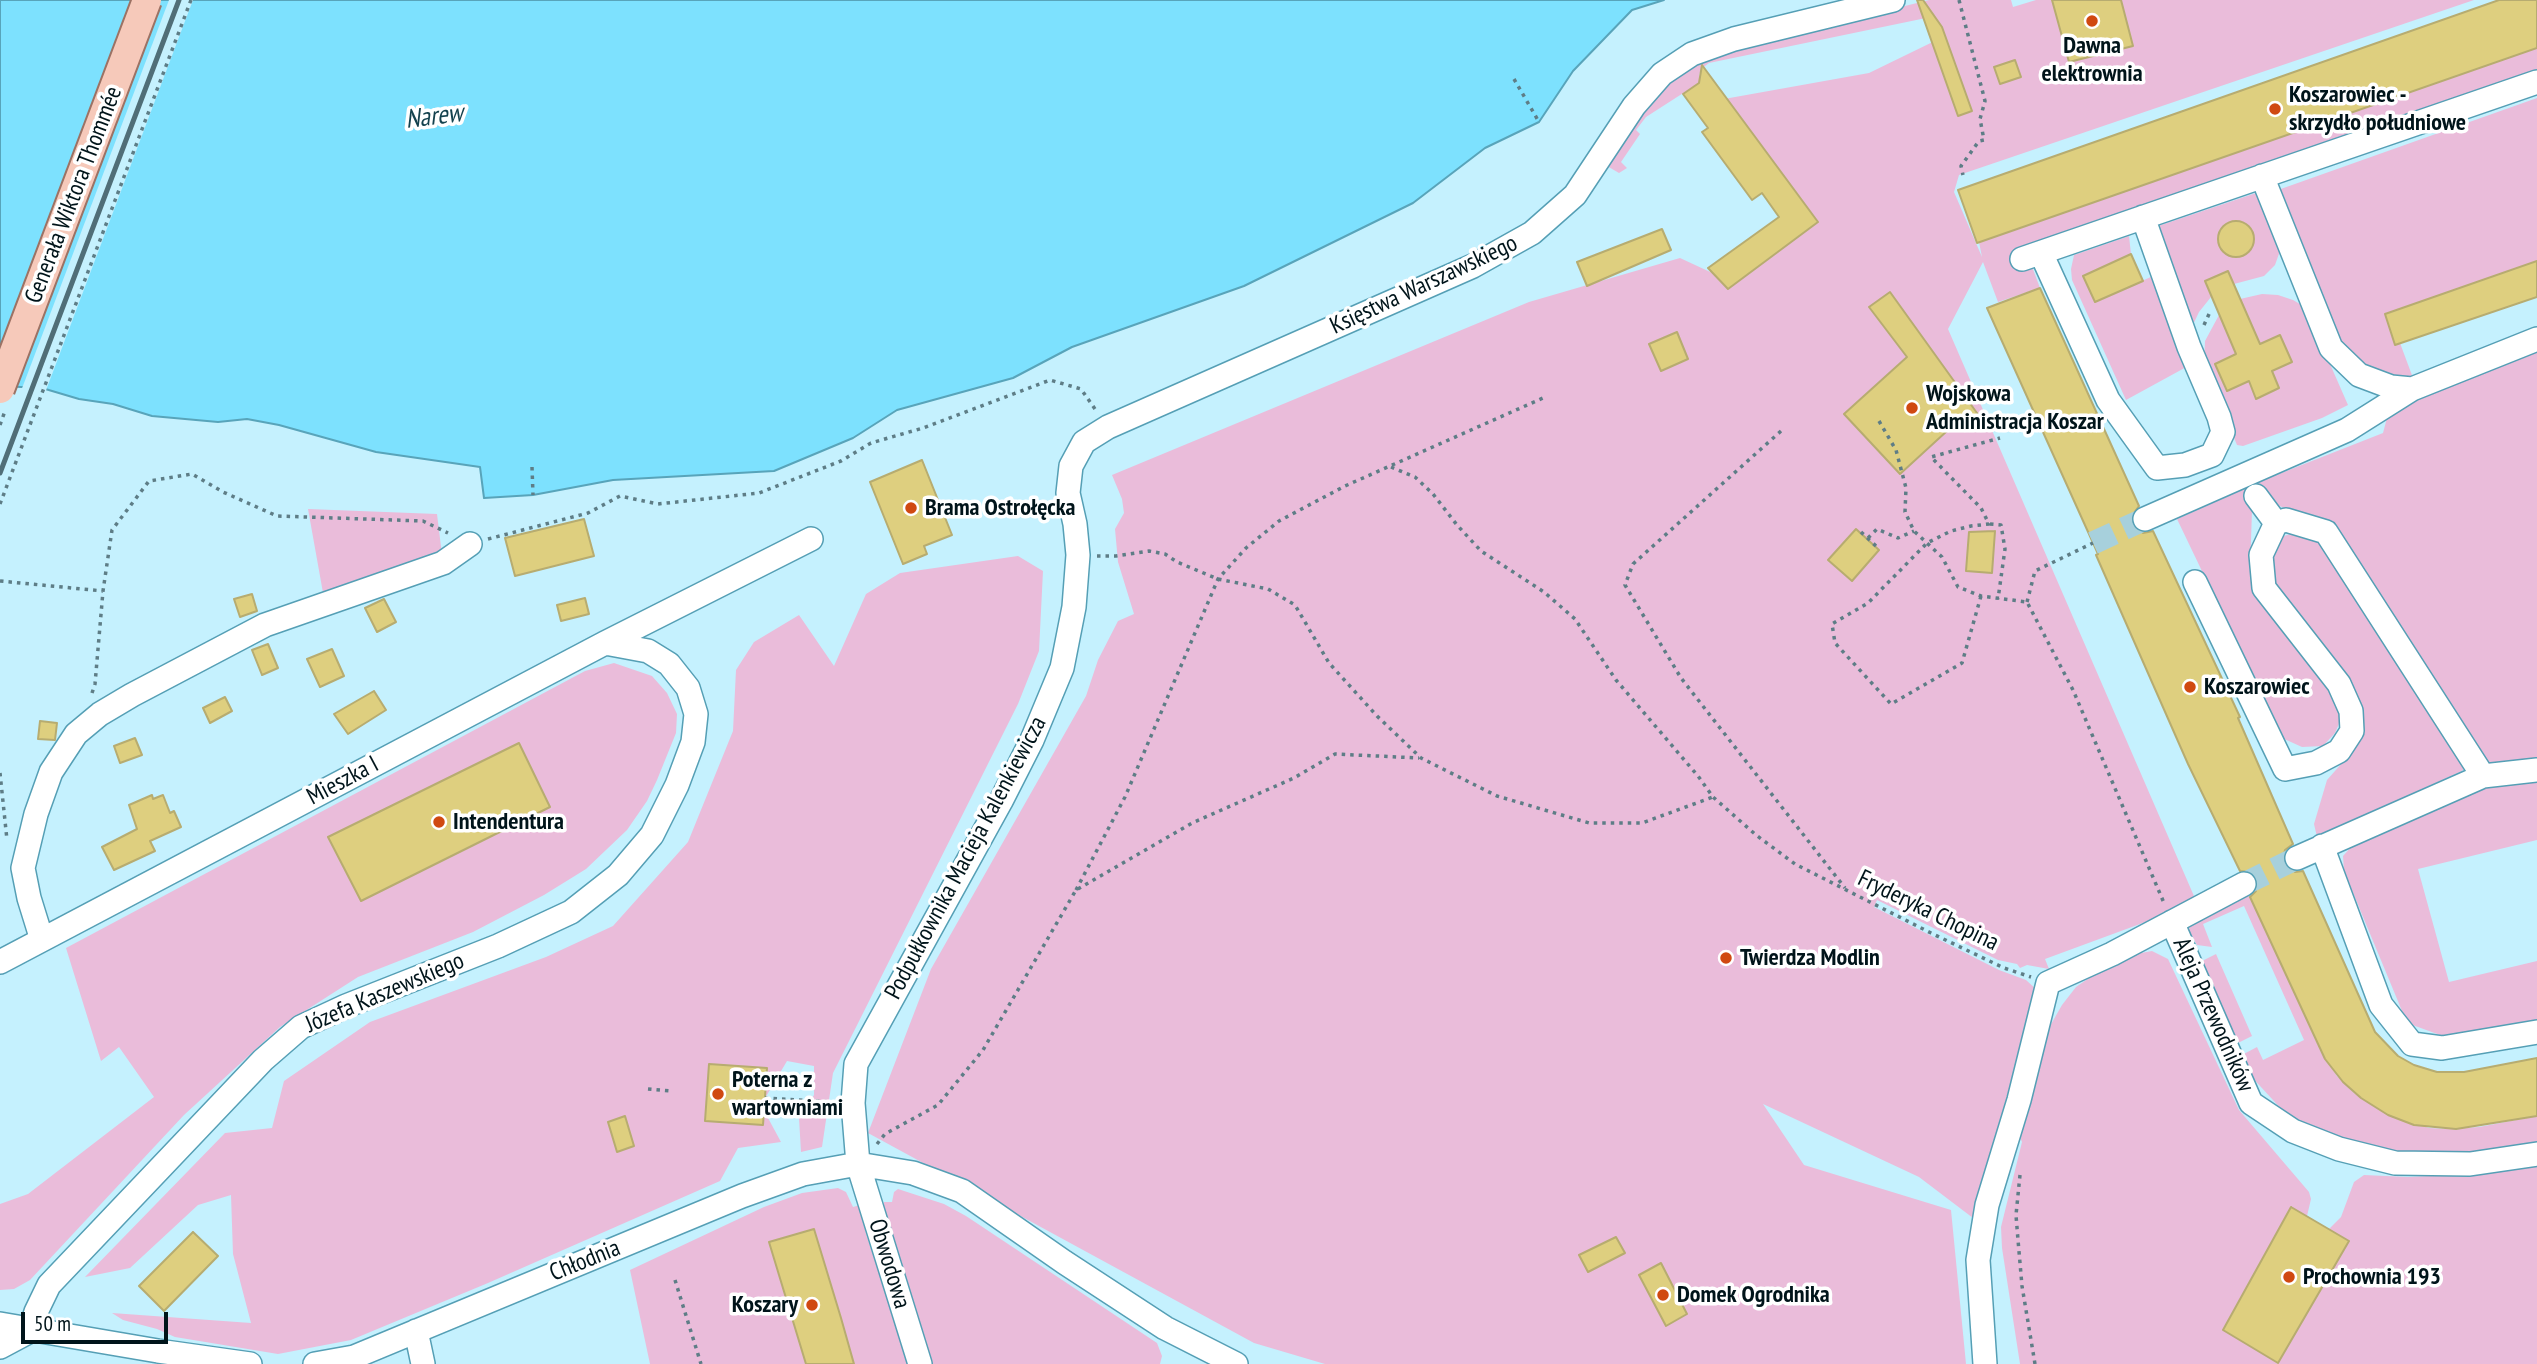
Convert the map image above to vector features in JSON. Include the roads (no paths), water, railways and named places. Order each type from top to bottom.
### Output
[{"type":"main road","name":"Generała Wiktora Thommée","points":[[0,389],[147,0]]},
{"type":"street","name":"Księstwa Warszawskiego","points":[[1071,466],[1084,442],[1108,427],[1473,266],[1532,233],[1575,195],[1634,106],[1662,74],[1692,54],[1734,39],[1893,0]]},
{"type":"street","points":[[2143,217],[2189,347],[2223,432],[2212,456],[2185,465],[2157,468],[2108,400],[2031,256],[2143,217],[2262,176],[2537,82]]},
{"type":"street","points":[[2262,176],[2331,348],[2359,375],[2391,387],[2412,389]]},
{"type":"street","points":[[2145,519],[2347,430],[2412,389],[2537,339]]},
{"type":"street","name":"Podpułkownika Macieja Kalenkiewicza","points":[[865,1156],[853,1103],[856,1064],[1001,801],[1032,740],[1062,668],[1074,607],[1078,555],[1068,493],[1071,466]]},
{"type":"street","points":[[2256,496],[2276,523]]},
{"type":"street","points":[[2196,582],[2285,769],[2316,762],[2339,751],[2352,732],[2351,711],[2339,684],[2264,588],[2261,555],[2276,523],[2286,520],[2326,532],[2483,776]]},
{"type":"street","name":"Mieszka I","points":[[0,962],[605,643],[811,539]]},
{"type":"street","points":[[42,940],[23,869],[36,814],[51,772],[76,734],[100,714],[265,625],[443,563],[470,544]]},
{"type":"street","name":"Józefa Kaszewskiego","points":[[30,1331],[49,1285],[263,1060],[300,1027],[498,946],[571,912],[618,875],[652,835],[677,785],[693,742],[696,714],[688,688],[669,664],[648,651],[605,643]]},
{"type":"street","points":[[2297,858],[2483,776],[2537,770]]},
{"type":"street","points":[[2322,846],[2381,1005],[2412,1044],[2442,1048],[2537,1032]]},
{"type":"street","points":[[1985,1364],[1979,1260],[1987,1205],[2019,1100],[2048,983],[2112,954],[2244,884]]},
{"type":"street","name":"Aleja Przewodników","points":[[2172,922],[2252,1103],[2293,1131],[2339,1149],[2395,1163],[2470,1164],[2537,1154]]},
{"type":"street","name":"Chłodnia","points":[[315,1364],[354,1356],[742,1196],[865,1156],[962,1191],[1165,1328],[1236,1364]]},
{"type":"street","name":"Obwodowa","points":[[865,1156],[920,1364]]},
{"type":"street","points":[[0,1324],[160,1358],[250,1364]]},
{"type":"street","points":[[0,1347],[30,1331]]},
{"type":"street","points":[[416,1331],[423,1364]]},
{"type":"water","name":"Narew","points":[[0,0],[1664,0],[1632,10],[1573,71],[1539,122],[1485,148],[1413,203],[1244,286],[1072,347],[1013,378],[897,410],[853,438],[774,471],[613,480],[533,495],[484,498],[480,467],[376,452],[279,425],[247,419],[218,422],[152,416],[42,388],[0,386]]},
{"type":"tunnel","points":[[2093,543],[2145,519]]},
{"type":"tunnel","points":[[2244,884],[2297,858]]},
{"type":"railway","points":[[0,389],[147,0]]},
{"type":"railway","points":[[0,473],[179,0]]},
{"type":"place","name":"Dawna elektrownia","points":[[2092,21]]},
{"type":"place","name":"Koszarowiec - skrzydło południowe","points":[[2275,109]]},
{"type":"place","name":"Wojskowa Administracja Koszar","points":[[1912,408]]},
{"type":"place","name":"Brama Ostrołęcka","points":[[911,508]]},
{"type":"place","name":"Koszarowiec","points":[[2190,687]]},
{"type":"place","name":"Intendentura","points":[[439,822]]},
{"type":"place","name":"Twierdza Modlin","points":[[1726,958]]},
{"type":"place","name":"Poterna z wartowniami","points":[[718,1094]]},
{"type":"place","name":"Prochownia 193","points":[[2289,1277]]},
{"type":"place","name":"Domek Ogrodnika","points":[[1663,1295]]},
{"type":"place","name":"Koszary","points":[[812,1305]]}]
